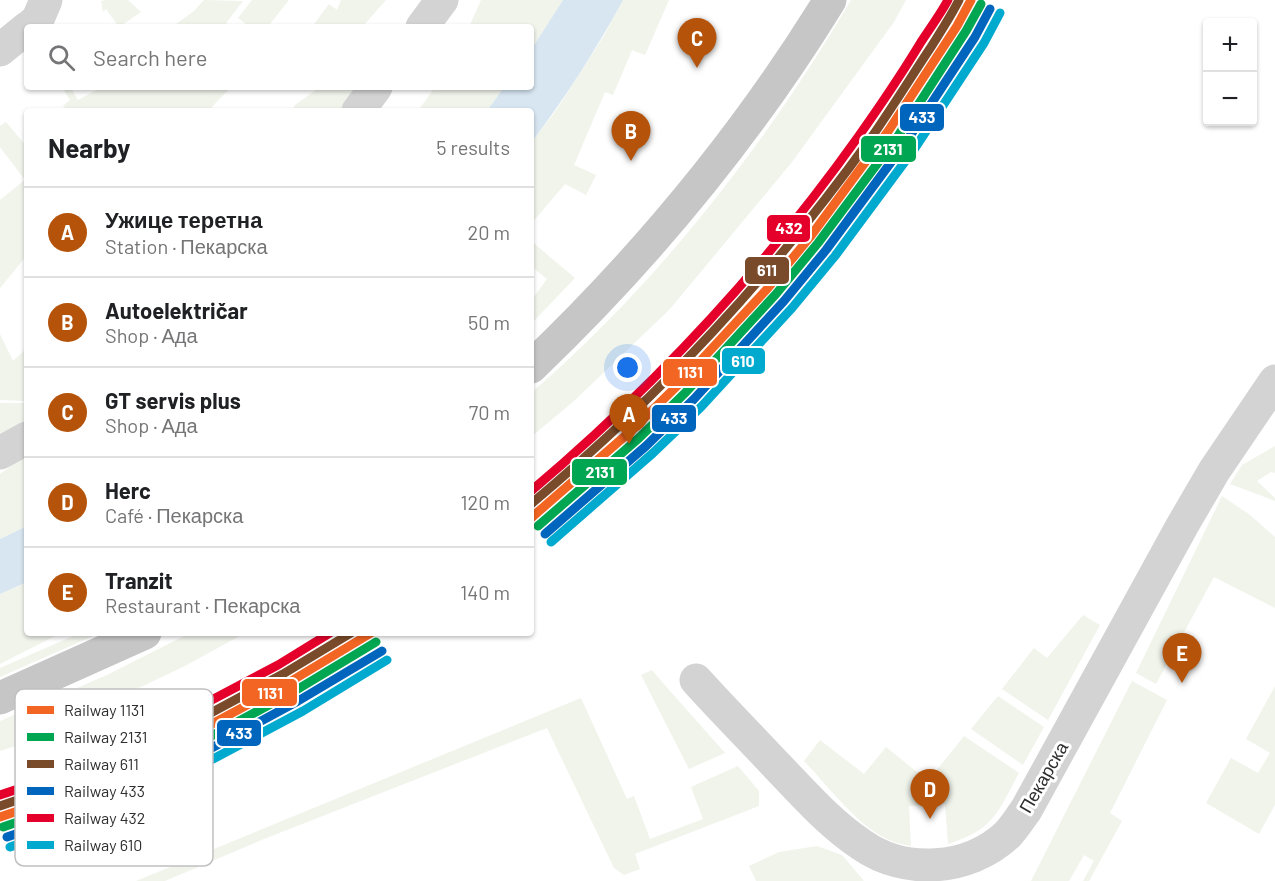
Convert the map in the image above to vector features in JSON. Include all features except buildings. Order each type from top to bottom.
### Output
[{"type":"main road","points":[[534,365],[576,324],[693,194],[763,102],[830,0]]},
{"type":"main road","points":[[20,689],[138,636]]},
{"type":"main road","points":[[0,698],[15,691]]},
{"type":"street","points":[[32,24],[38,19],[46,0]]},
{"type":"street","points":[[414,0],[414,13],[419,24]]},
{"type":"street","points":[[422,24],[442,0]]},
{"type":"street","points":[[0,50],[24,31]]},
{"type":"street","points":[[360,108],[374,90]]},
{"type":"street","name":"Пекарска","points":[[696,680],[818,809],[862,846],[891,860],[938,865],[964,860],[986,850],[1008,835],[1026,810],[1192,507],[1275,381]]},
{"type":"street","points":[[0,453],[24,440]]},
{"type":"shaded area","points":[[128,0],[141,12],[123,24],[117,24],[106,9],[103,12],[101,1]]},
{"type":"shaded area","points":[[204,0],[243,1],[227,24],[176,24],[194,11]]},
{"type":"shaded area","points":[[252,0],[289,0],[270,24],[246,24],[238,18]]},
{"type":"shaded area","points":[[341,0],[386,0],[365,24],[314,24],[329,4],[337,10]]},
{"type":"shaded area","points":[[481,0],[563,0],[534,45],[534,24],[470,24]]},
{"type":"shaded area","points":[[563,0],[623,0],[580,73],[534,139],[534,108],[489,108],[502,90],[534,90],[534,45]]},
{"type":"shaded area","points":[[623,0],[669,0],[645,55],[632,50],[613,95],[605,92],[574,165],[596,175],[586,195],[565,184],[534,220],[534,139],[557,109],[603,37]]},
{"type":"shaded area","points":[[851,0],[906,0],[894,22],[792,162],[670,309],[574,401],[534,434],[534,390],[623,305],[707,210],[783,107]]},
{"type":"shaded area","points":[[64,90],[72,90],[78,100],[96,90],[228,90],[211,108],[65,108],[63,106],[70,100]]},
{"type":"shaded area","points":[[316,90],[358,90],[344,108],[294,108]]},
{"type":"shaded area","points":[[433,90],[502,90],[489,108],[420,108]]},
{"type":"shaded area","points":[[6,122],[24,143],[24,179],[0,147],[0,126]]},
{"type":"shaded area","points":[[24,181],[24,259],[0,288],[0,200]]},
{"type":"shaded area","points":[[534,244],[575,278],[534,321],[534,297],[547,279],[534,268]]},
{"type":"shaded area","points":[[0,334],[13,361],[24,351],[24,401],[0,400]]},
{"type":"shaded area","points":[[0,403],[24,403],[24,424],[0,438]]},
{"type":"shaded area","points":[[1275,446],[1275,473],[1271,472],[1257,481],[1275,498],[1275,501],[1230,484],[1242,465]]},
{"type":"shaded area","points":[[24,457],[24,527],[0,539],[0,474]]},
{"type":"shaded area","points":[[1222,496],[1250,515],[1275,537],[1275,608],[1214,577],[1156,684],[1136,673]]},
{"type":"shaded area","points":[[24,527],[24,583],[0,594],[0,539]]},
{"type":"shaded area","points":[[24,583],[24,636],[55,636],[0,664],[0,594]]},
{"type":"shaded area","points":[[1083,615],[1100,625],[1048,720],[1002,689],[1034,648],[1047,658]]},
{"type":"shaded area","points":[[73,636],[93,636],[0,677],[0,668]]},
{"type":"shaded area","points":[[184,636],[240,636],[136,689],[74,689]]},
{"type":"shaded area","points":[[652,670],[725,753],[689,769],[641,675]]},
{"type":"shaded area","points":[[1132,681],[1167,700],[1110,813],[1122,821],[1089,881],[1083,881],[1094,861],[1084,855],[1069,881],[1031,881]]},
{"type":"shaded area","points":[[1275,686],[1275,805],[1259,834],[1206,803],[1231,758],[1258,773],[1270,753],[1246,739]]},
{"type":"shaded area","points":[[998,696],[1044,727],[1023,765],[971,729]]},
{"type":"shaded area","points":[[581,698],[627,799],[634,796],[650,839],[703,819],[691,787],[738,766],[759,791],[759,806],[635,854],[640,869],[624,875],[614,868],[547,728],[213,861],[213,849]]},
{"type":"shaded area","points":[[15,715],[15,746],[0,751],[0,721]]},
{"type":"shaded area","points":[[964,736],[1019,773],[999,809],[985,826],[963,839],[948,844],[945,804],[909,806],[911,846],[897,843],[873,831],[862,822],[804,761],[820,740],[864,774],[886,747],[928,781]]},
{"type":"shaded area","points":[[817,846],[842,855],[864,881],[756,881],[749,866],[779,852]]},
{"type":"shaded area","points":[[172,866],[200,866],[165,881],[136,881]]},
{"type":"rail line","name":"432","points":[[534,488],[664,368],[706,324],[785,233],[858,137],[948,0]]},
{"type":"rail line","name":"611","points":[[534,501],[670,377],[754,286],[833,189],[871,138],[959,0]]},
{"type":"rail line","name":"1131","points":[[534,515],[632,430],[679,384],[768,288],[810,237],[889,130],[957,26],[971,0]]},
{"type":"rail line","name":"2131","points":[[538,526],[639,438],[686,392],[776,294],[818,243],[898,136],[981,4]]},
{"type":"rail line","name":"433","points":[[545,534],[646,446],[694,399],[784,301],[826,250],[906,142],[975,37],[990,9]]},
{"type":"rail line","name":"610","points":[[551,542],[653,453],[701,407],[792,308],[835,256],[915,148],[984,43],[1000,13]]},
{"type":"rail line","name":"432","points":[[213,699],[278,665],[325,636]]},
{"type":"rail line","name":"611","points":[[213,712],[283,674],[346,636]]},
{"type":"rail line","name":"1131","points":[[213,723],[288,683],[366,636]]},
{"type":"rail line","name":"2131","points":[[213,735],[293,692],[376,642]]},
{"type":"rail line","name":"433","points":[[213,747],[298,701],[382,651]]},
{"type":"rail line","name":"610","points":[[213,759],[303,711],[387,660]]},
{"type":"rail line","name":"432","points":[[0,795],[15,790]]},
{"type":"rail line","name":"611","points":[[0,806],[15,801]]},
{"type":"rail line","name":"1131","points":[[0,817],[15,812]]},
{"type":"rail line","name":"2131","points":[[3,827],[15,823]]},
{"type":"rail line","name":"433","points":[[7,837],[15,834]]},
{"type":"rail line","name":"610","points":[[10,847],[15,845]]},
{"type":"place","name":"GT servis plus","points":[[697,68]]},
{"type":"place","name":"Autoelektričar","points":[[631,161]]},
{"type":"place","name":"Ужице теретна","points":[[629,444]]},
{"type":"place","name":"Tranzit","points":[[1182,683]]},
{"type":"place","name":"Herc","points":[[930,819]]}]
